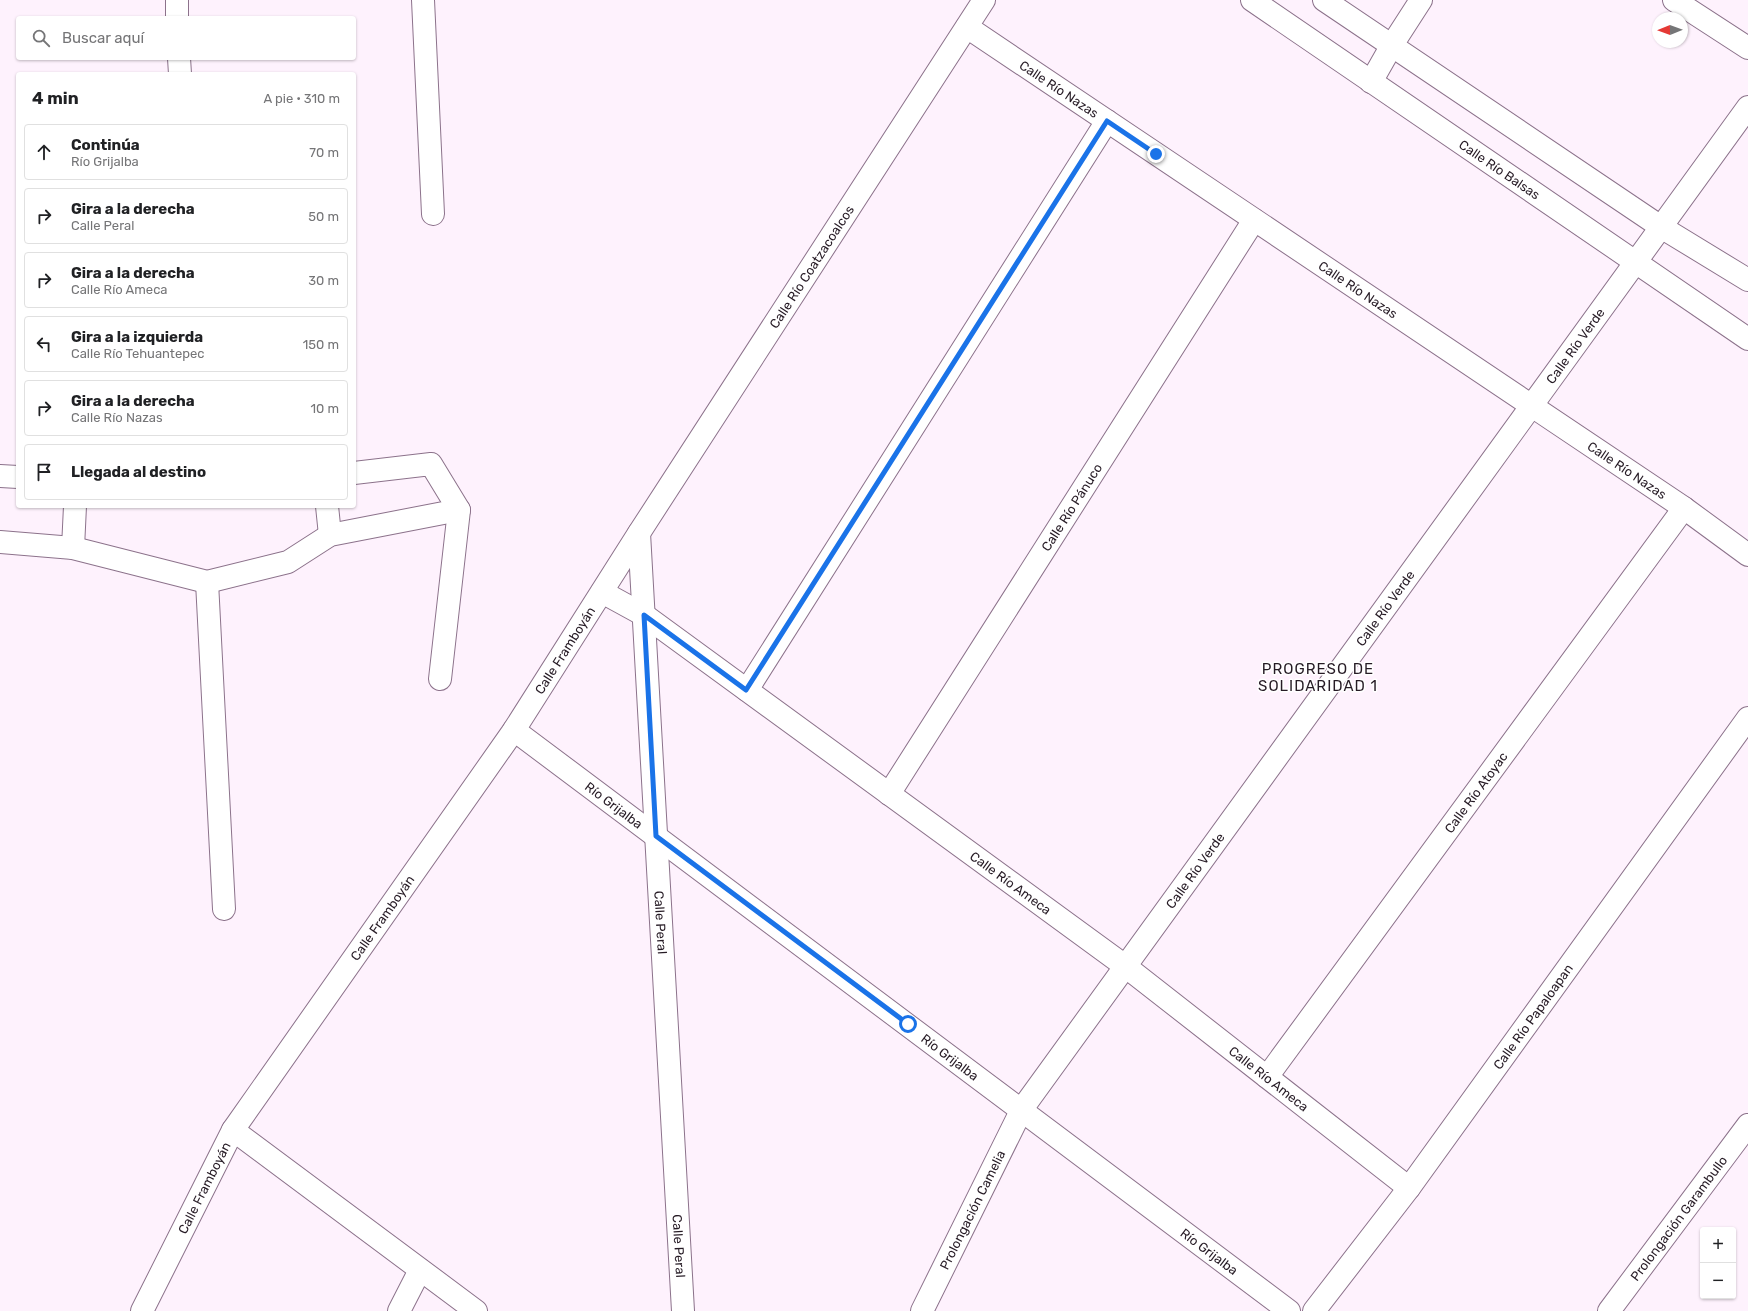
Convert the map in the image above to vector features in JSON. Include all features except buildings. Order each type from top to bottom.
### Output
[{"type":"street","points":[[177,0],[177,16]]},
{"type":"street","points":[[423,0],[433,214]]},
{"type":"street","name":"Calle Río Coatzacoalcos","points":[[639,533],[984,0]]},
{"type":"street","name":"Calle Río Balsas","points":[[1252,0],[1634,263],[1748,339]]},
{"type":"street","points":[[1324,0],[1661,226],[1748,280]]},
{"type":"street","points":[[1371,82],[1392,45],[1421,0]]},
{"type":"street","points":[[1674,0],[1748,48]]},
{"type":"street","name":"Calle Río Nazas","points":[[967,27],[1684,508],[1748,555]]},
{"type":"street","points":[[179,60],[180,72]]},
{"type":"street","name":"Calle Río Verde","points":[[1022,1109],[1748,107]]},
{"type":"street","points":[[746,690],[1107,121]]},
{"type":"street","name":"Calle Río Pánuco","points":[[889,794],[1254,220]]},
{"type":"street","points":[[356,473],[431,464],[459,510],[440,680]]},
{"type":"street","points":[[0,476],[16,477]]},
{"type":"street","points":[[73,548],[75,508]]},
{"type":"street","points":[[327,508],[330,536]]},
{"type":"street","name":"Calle Río Atoyac","points":[[1267,1077],[1684,508]]},
{"type":"street","points":[[0,542],[73,548],[207,582],[288,562],[330,536],[459,510]]},
{"type":"street","name":"Calle Framboyán","points":[[142,1311],[233,1130],[514,730],[639,533]]},
{"type":"street","name":"Calle Peral","points":[[639,533],[683,1311]]},
{"type":"street","points":[[207,582],[224,909]]},
{"type":"street","name":"Calle Río Ameca","points":[[602,592],[644,615],[1125,966],[1409,1188]]},
{"type":"street","name":"Calle Río Papaloapan","points":[[1314,1311],[1409,1188],[1748,718]]},
{"type":"street","name":"Río Grijalba","points":[[514,730],[1290,1311]]},
{"type":"street","name":"Prolongación Camelia","points":[[922,1311],[1022,1109]]},
{"type":"street","name":"Prolongación Garambullo","points":[[1609,1311],[1748,1124]]},
{"type":"street","points":[[233,1130],[476,1311]]},
{"type":"street","points":[[399,1311],[420,1270]]},
{"type":"district","name":"PROGRESO DE SOLIDARIDAD 1","points":[[1318,678]]},
{"type":"route","points":[[908,1024],[656,836],[644,615],[746,690],[1107,121],[1156,154]]}]
